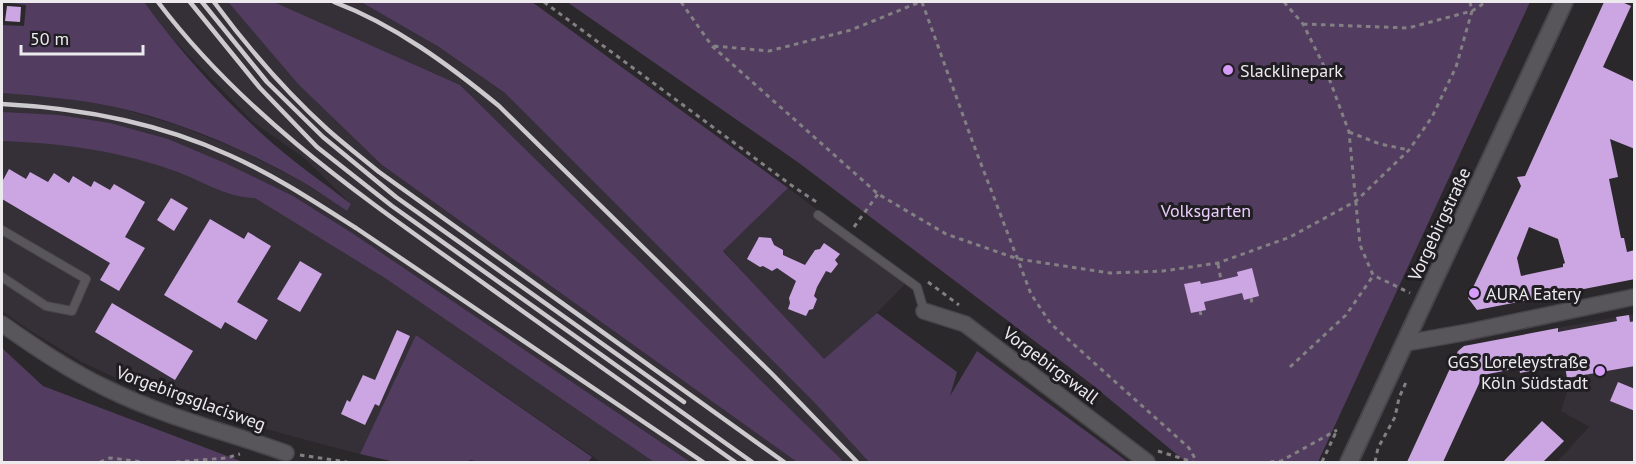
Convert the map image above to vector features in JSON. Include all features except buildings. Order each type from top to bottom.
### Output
[{"type":"main road","name":"Vorgebirgstraße","points":[[1349,462],[1564,2]]},
{"type":"street","points":[[1406,343],[1635,297]]},
{"type":"street","name":"Vorgebirgswall","points":[[924,311],[965,324],[1147,462]]},
{"type":"street","name":"Vorgebirgsglacisweg","points":[[2,324],[46,355],[108,389],[179,418],[286,453]]},
{"type":"lane","points":[[818,215],[917,287],[924,311]]},
{"type":"lane","points":[[2,230],[86,279],[72,311],[46,306],[2,277]]},
{"type":"path","points":[[681,2],[712,46],[878,194],[946,234],[1018,259],[1110,273],[1163,272],[1218,263],[1290,237],[1356,201],[1409,150],[1432,117],[1456,67],[1472,11],[1470,2]]},
{"type":"path","points":[[712,46],[769,51],[851,30],[921,2],[1031,294],[1051,324],[1190,448],[1197,462]]},
{"type":"path","points":[[1284,2],[1303,24],[1326,70],[1349,132],[1360,245],[1373,275],[1425,300]]},
{"type":"path","points":[[1303,24],[1408,28],[1472,11],[1486,2]]},
{"type":"path","points":[[1349,132],[1380,144],[1409,150]]},
{"type":"path","points":[[854,227],[878,194]]},
{"type":"path","points":[[1218,263],[1221,280]]},
{"type":"path","points":[[1290,367],[1346,315],[1373,275]]},
{"type":"path","points":[[1270,462],[1281,461],[1337,430],[1322,462]]},
{"type":"path","points":[[176,462],[226,458],[268,447]]},
{"type":"path","points":[[1375,462],[1378,448]]},
{"type":"path","points":[[286,453],[347,462]]},
{"type":"path","points":[[100,462],[110,458],[144,462]]},
{"type":"shaded area","points":[[137,2],[228,2],[298,84],[382,165],[797,462],[601,462],[416,335],[360,454],[179,404],[82,362],[29,330],[2,311],[2,93],[66,98],[116,107],[177,125],[235,148],[301,181],[347,211],[351,204],[303,157],[253,122]]},
{"type":"shaded area","points":[[274,2],[361,2],[439,47],[505,93],[813,401],[869,462],[844,462],[460,85]]},
{"type":"shaded area","points":[[788,188],[910,279],[877,313],[824,360],[723,250]]},
{"type":"shaded area","name":"GGS Loreleystraße Köln Südstadt","points":[[1634,314],[1634,462],[1557,462],[1589,427],[1593,429],[1561,411],[1569,386],[1558,328]]},
{"type":"green space","points":[[2,2],[144,2],[219,92],[281,150],[351,204],[347,211],[307,184],[279,169],[187,128],[101,104],[2,93],[2,25],[24,26],[26,5]]},
{"type":"green space","points":[[228,2],[274,2],[460,85],[844,462],[797,462],[382,165],[298,84]]},
{"type":"green space","points":[[361,2],[532,2],[788,188],[723,251],[824,359],[877,313],[957,372],[950,396],[977,351],[1128,462],[869,462],[813,401],[505,93],[439,47]]},
{"type":"green space","name":"Volksgarten","points":[[567,2],[1530,2],[1318,462],[1186,462],[1090,383],[799,163]]},
{"type":"green space","points":[[2,112],[59,115],[110,123],[168,139],[225,163],[293,196],[352,233],[690,462],[654,462],[385,278],[255,198],[233,195],[149,162],[107,152],[2,141]]},
{"type":"green space","points":[[416,335],[592,457],[588,462],[481,462],[470,460],[468,462],[395,462],[360,454]]},
{"type":"green space","points":[[2,348],[43,386],[243,462],[2,462]]},
{"type":"railway","points":[[158,2],[190,42],[225,79],[301,148],[423,240],[735,462]]},
{"type":"railway","points":[[190,2],[260,88],[317,147],[392,206],[752,462]]},
{"type":"railway","points":[[202,2],[267,82],[323,137],[396,197],[684,402]]},
{"type":"railway","points":[[214,2],[282,85],[328,130],[379,172],[784,462]]},
{"type":"railway","points":[[334,2],[357,11],[421,47],[499,106],[773,375],[857,462]]},
{"type":"railway","points":[[2,104],[89,113],[146,125],[202,143],[262,171],[356,228],[703,462]]},
{"type":"place","name":"Slacklinepark","points":[[1228,70]]},
{"type":"place","name":"AURA Eatery","points":[[1474,293]]},
{"type":"place","name":"GGS Loreleystraße Köln Südstadt","points":[[1600,371]]}]
